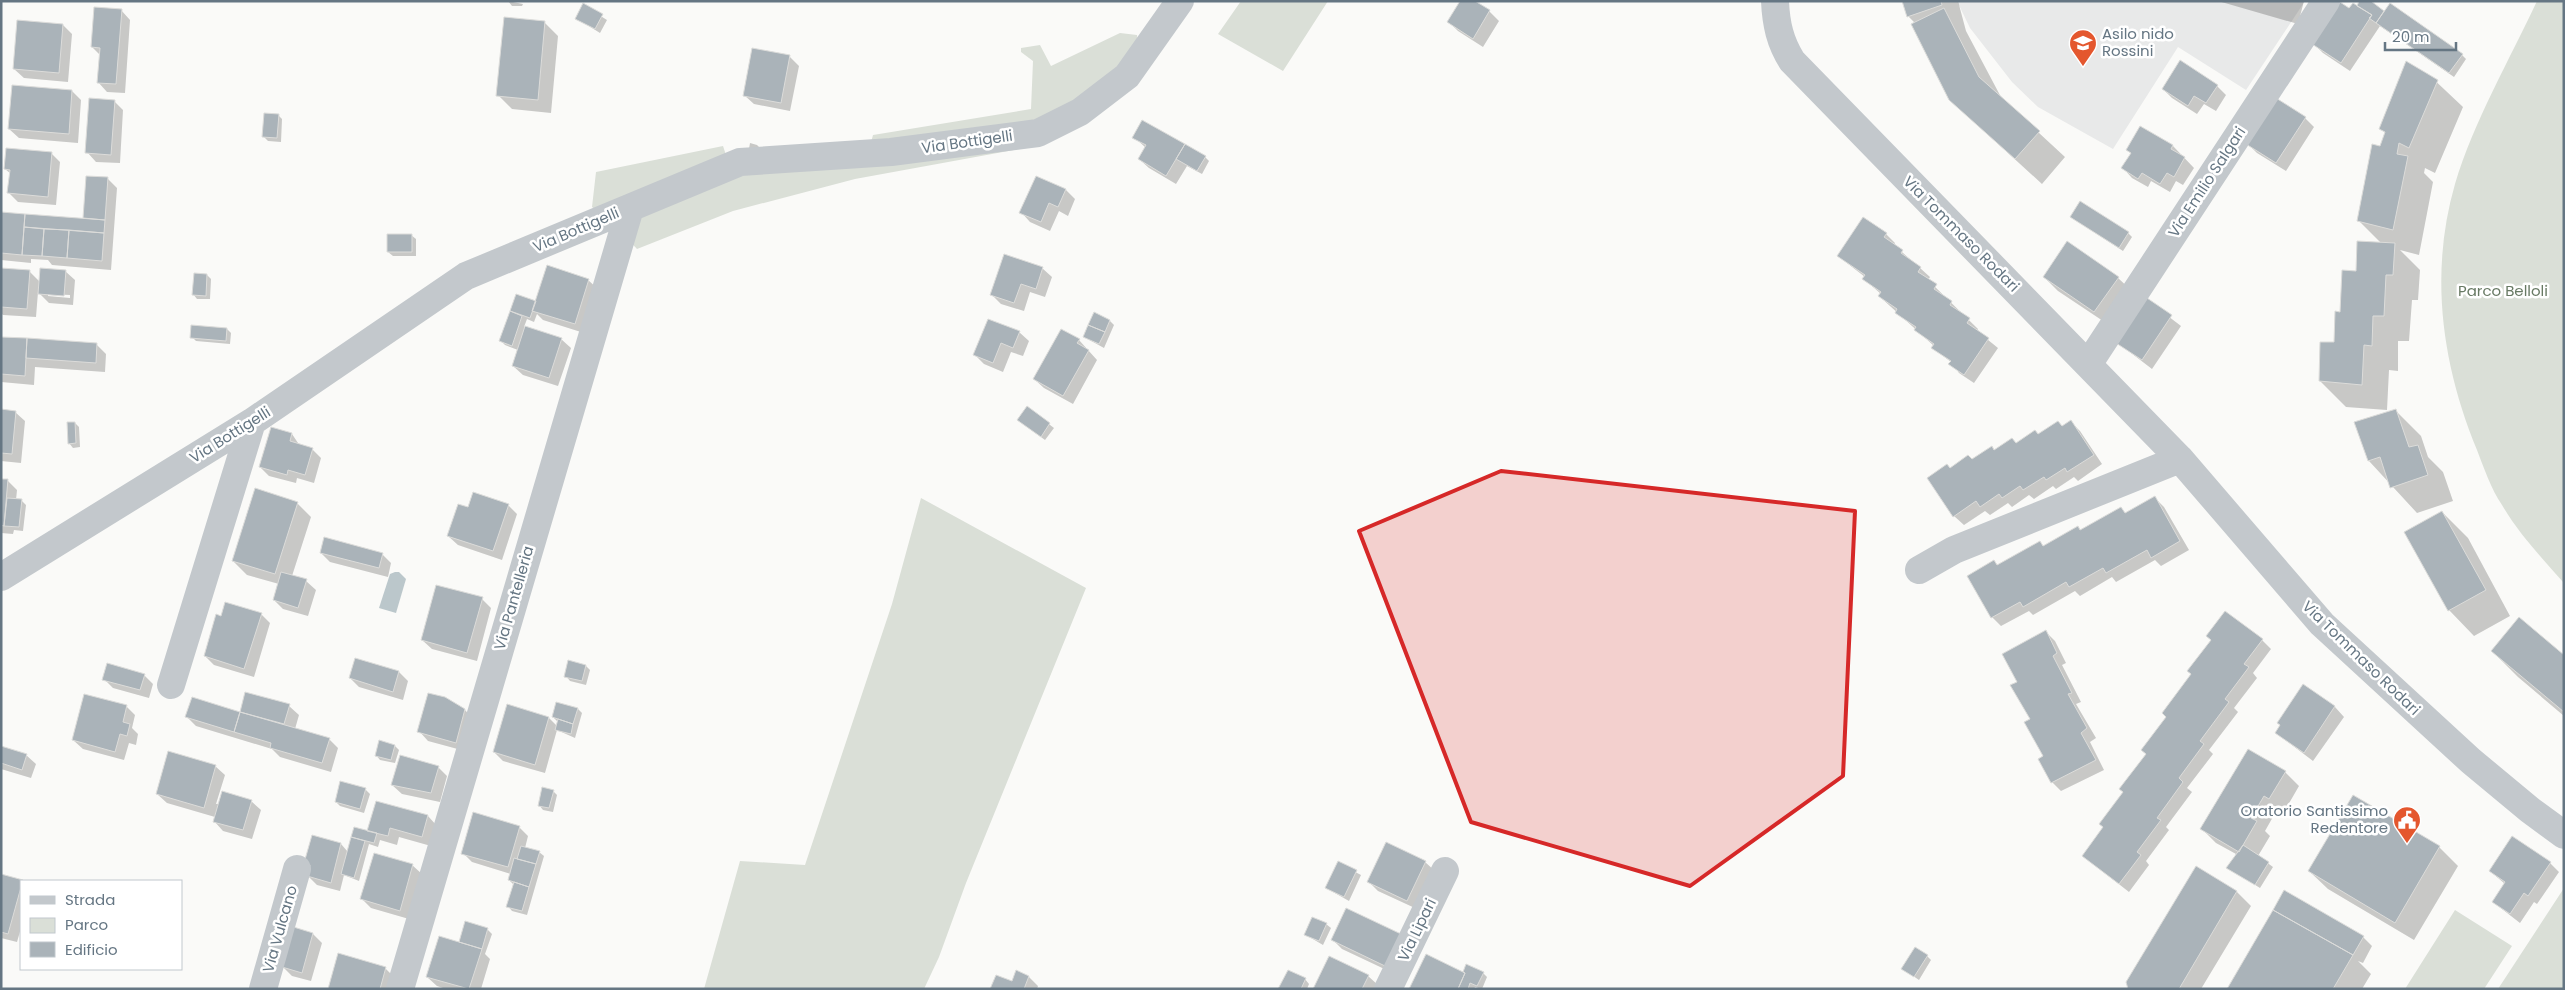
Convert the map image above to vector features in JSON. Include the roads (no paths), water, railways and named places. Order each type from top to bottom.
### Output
[{"type":"street","name":"Via Bottigelli","points":[[1,577],[252,422],[466,276],[740,162],[891,152],[1038,133],[1080,112],[1127,76],[1180,1]]},
{"type":"street","name":"Via Emilio Salgari","points":[[2089,363],[2326,1]]},
{"type":"street","name":"Via Tommaso Rodari","points":[[1769,6],[1782,42],[1792,61],[2089,363],[2180,459],[2322,624],[2471,761],[2530,810],[2564,835]]},
{"type":"street","name":"Via Pantelleria","points":[[400,989],[630,208]]},
{"type":"street","points":[[172,685],[252,422]]},
{"type":"street","points":[[1919,570],[1954,550],[2180,459]]},
{"type":"street","name":"Via Vulcano","points":[[263,989],[297,869]]},
{"type":"street","name":"Via Lipari","points":[[1388,989],[1445,871]]},
{"type":"place","name":"Asilo nido Rossini","points":[[2083,67]]},
{"type":"place","name":"Oratorio Santissimo Redentore","points":[[2407,844]]},
{"type":"park label","name":"Parco Belloli","points":[[2503,291]]}]
